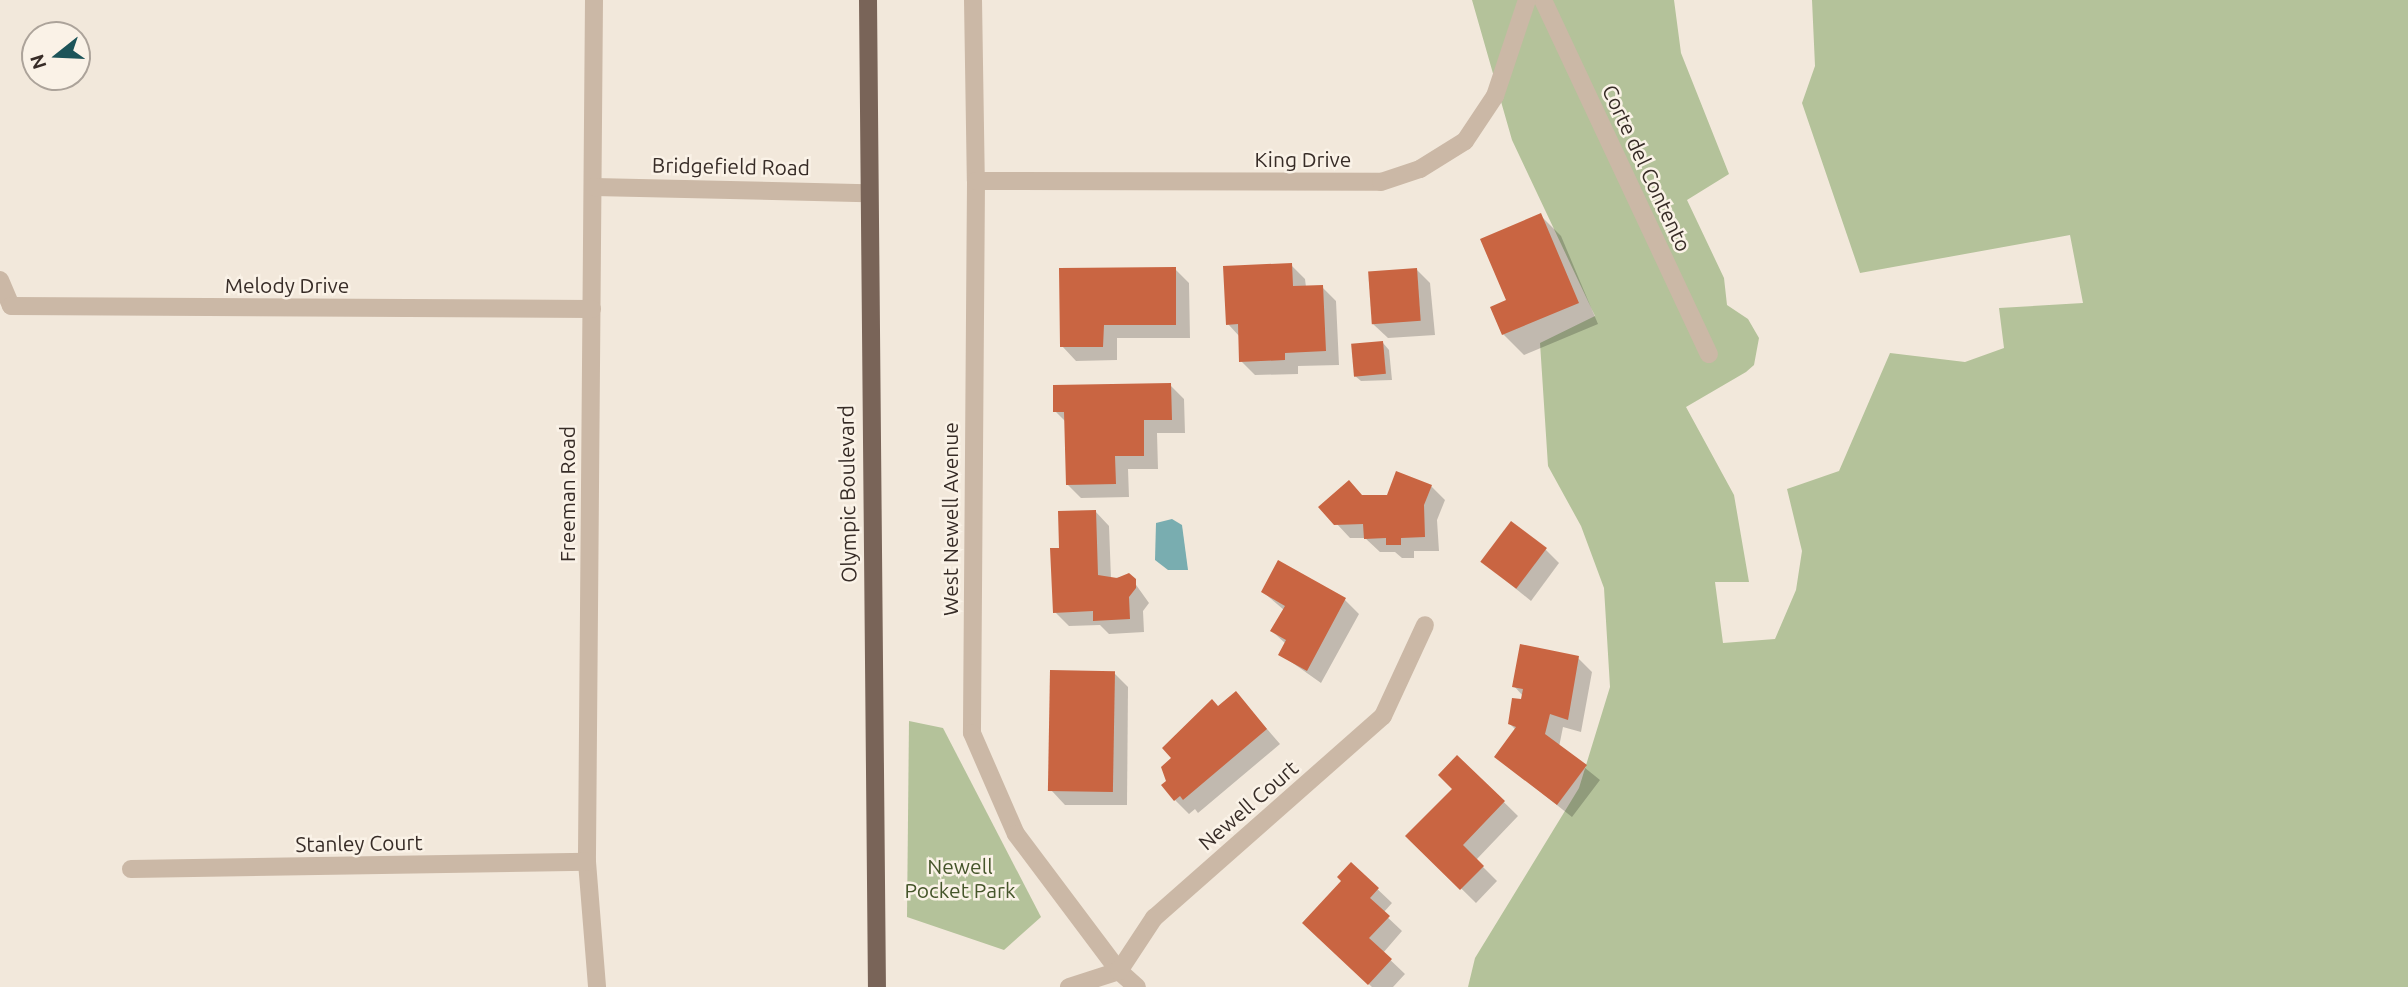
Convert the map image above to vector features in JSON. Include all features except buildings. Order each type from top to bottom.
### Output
[{"type":"main road","name":"Olympic Boulevard","points":[[868,0],[867,193],[877,987]]},
{"type":"street","name":"Freeman Road","points":[[594,0],[587,862],[597,987]]},
{"type":"street","name":"West Newell Avenue","points":[[973,0],[976,181],[972,733],[1016,834],[1119,971],[1138,987]]},
{"type":"street","name":"King Drive","points":[[976,181],[1381,182],[1407,173],[1465,141],[1495,96],[1527,0]]},
{"type":"street","name":"Corte del Contento","points":[[1543,0],[1710,354]]},
{"type":"street","name":"Bridgefield Road","points":[[594,187],[867,193]]},
{"type":"street","name":"Melody Drive","points":[[0,280],[11,306],[592,309]]},
{"type":"street","name":"Newell Court","points":[[1119,971],[1154,918],[1383,716],[1425,625]]},
{"type":"street","name":"Stanley Court","points":[[131,869],[587,862]]},
{"type":"street","points":[[1069,987],[1119,971]]},
{"type":"green space","points":[[1472,0],[1674,0],[1681,53],[1729,174],[1687,200],[1724,278],[1727,305],[1748,319],[1759,338],[1754,365],[1686,407],[1734,495],[1749,582],[1715,582],[1723,643],[1775,639],[1796,590],[1802,551],[1787,489],[1839,471],[1890,353],[1965,362],[2004,348],[1999,308],[2083,303],[2070,235],[1860,273],[1802,103],[1815,66],[1812,0],[2408,0],[2408,987],[1468,987],[1475,958],[1579,788],[1610,687],[1604,588],[1581,526],[1548,466],[1540,343],[1595,316],[1512,140]]},
{"type":"green space","name":"Newell Pocket Park","points":[[909,721],[943,728],[1041,917],[1004,950],[907,917]]},
{"type":"water","points":[[1172,519],[1182,525],[1188,570],[1168,570],[1155,560],[1156,523]]}]
